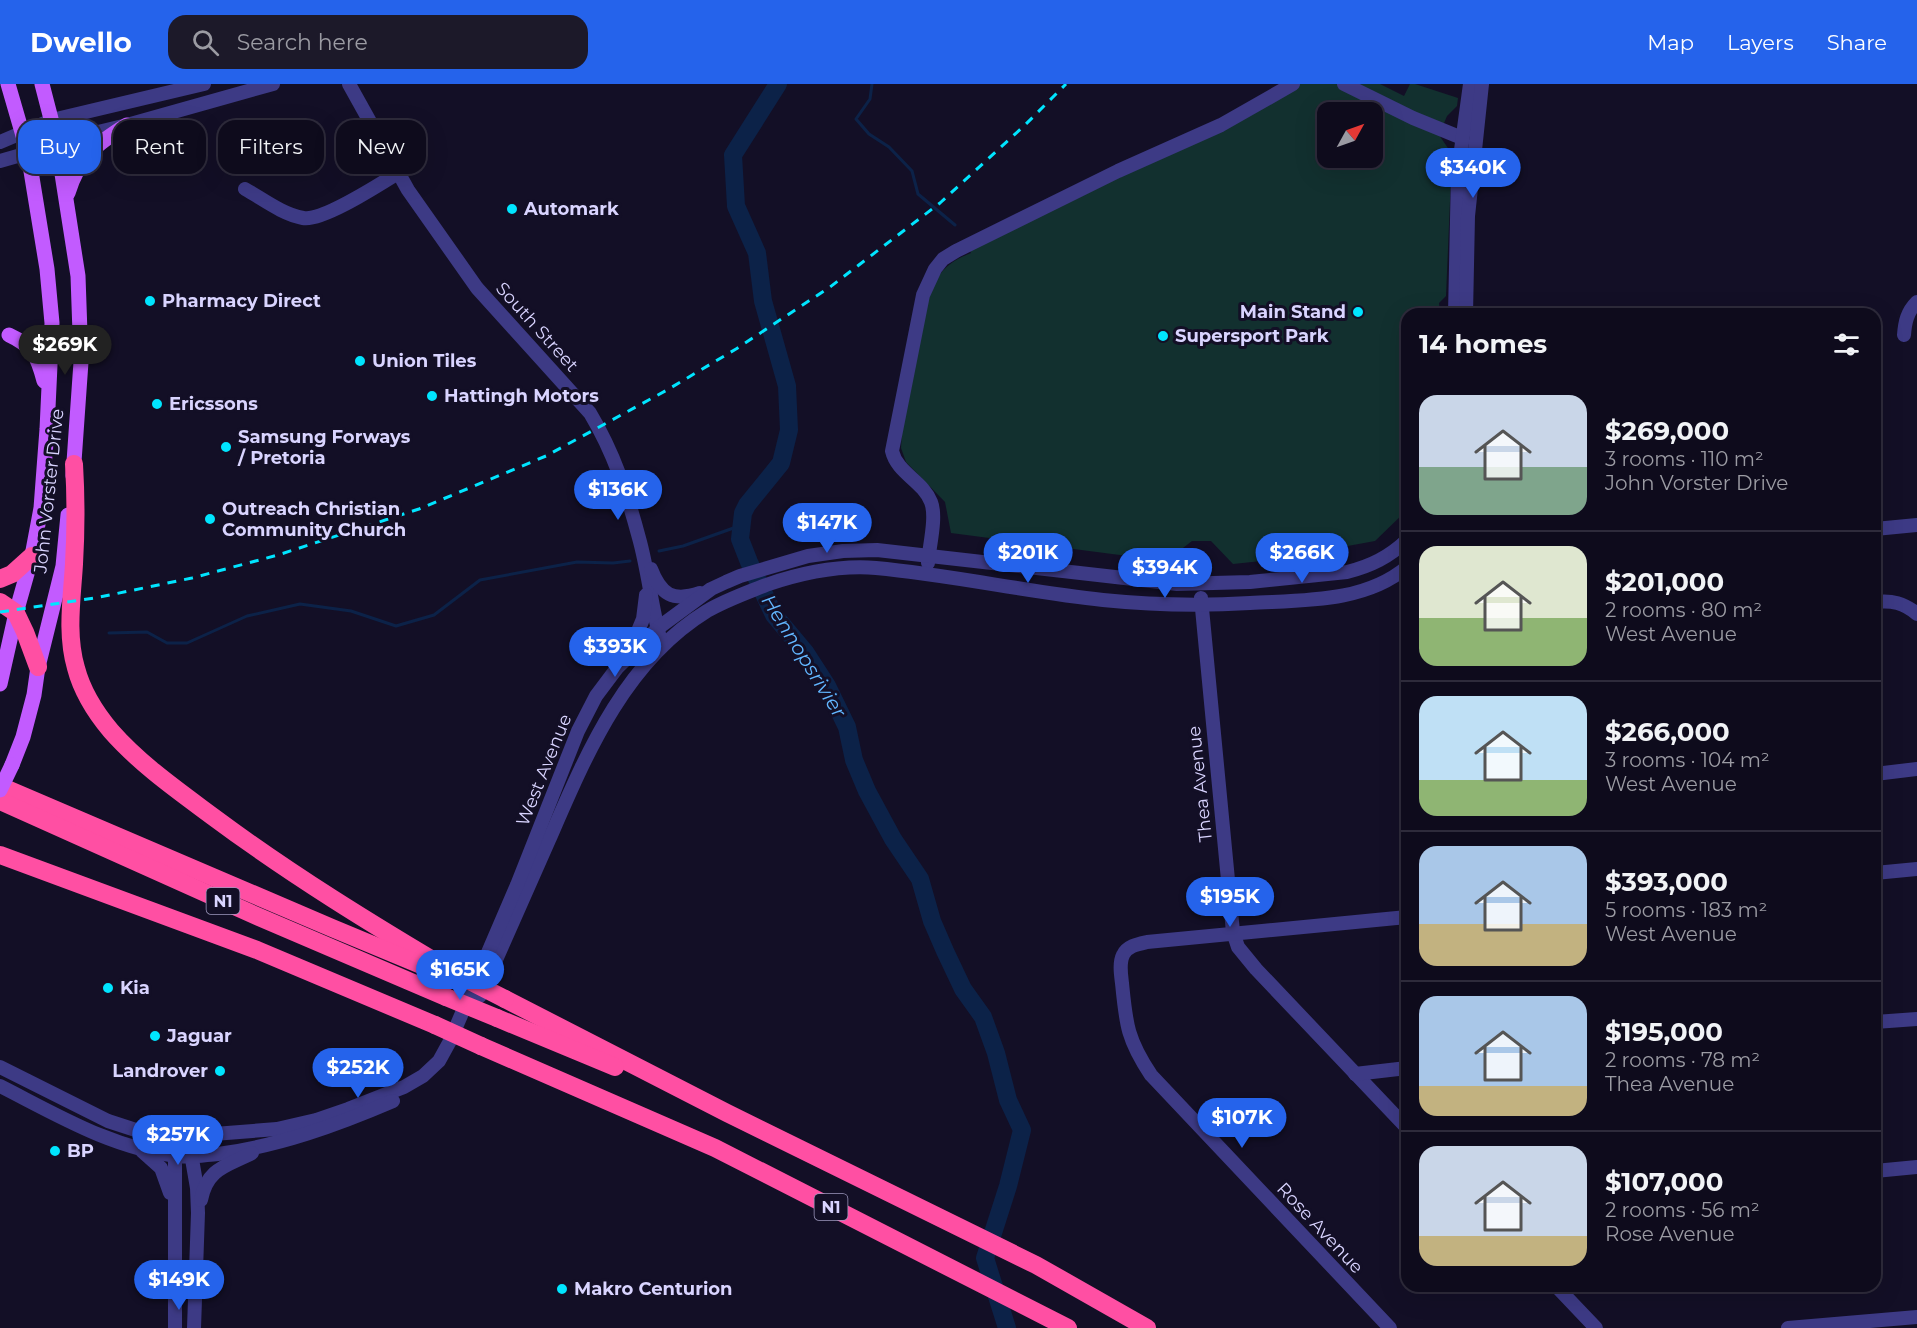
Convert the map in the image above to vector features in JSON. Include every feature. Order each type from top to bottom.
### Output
[{"type":"highway","points":[[74,464],[77,513],[70,643],[80,681],[96,712],[111,731],[149,767],[240,837],[302,879],[456,974],[728,1113]]},
{"type":"highway","points":[[0,579],[12,574],[33,556]]},
{"type":"highway","points":[[0,602],[16,613],[38,667]]},
{"type":"highway","points":[[0,788],[433,970],[456,974]]},
{"type":"highway","name":"N1","points":[[0,801],[259,917],[496,1018],[728,1113],[962,1227],[1036,1265],[1147,1328]]},
{"type":"highway","name":"N1","points":[[0,842],[156,911],[257,950],[435,1025],[715,1148],[1068,1328]]},
{"type":"highway","points":[[0,855],[156,911]]},
{"type":"main road","name":"John Vorster Drive","points":[[8,84],[18,120]]},
{"type":"main road","name":"John Vorster Drive","points":[[42,84],[52,120]]},
{"type":"main road","points":[[67,198],[73,177],[90,152],[113,134]]},
{"type":"main road","name":"John Vorster Drive","points":[[0,684],[16,613],[33,556],[41,508],[47,429],[52,323],[48,269],[32,174]]},
{"type":"main road","name":"John Vorster Drive","points":[[0,788],[23,737],[34,695],[38,667],[63,566],[74,464],[81,362],[78,276],[63,174]]},
{"type":"main road","points":[[9,336],[24,343],[34,354],[48,396]]},
{"type":"street","points":[[52,120],[204,84]]},
{"type":"street","points":[[145,120],[273,84]]},
{"type":"street","name":"South Street","points":[[349,84],[369,120]]},
{"type":"street","points":[[927,574],[932,503],[896,462],[892,450],[923,295],[935,269],[943,259],[956,251],[1118,171],[1221,125],[1293,84]]},
{"type":"street","points":[[1344,84],[1413,118],[1462,138]]},
{"type":"street","points":[[1455,308],[1456,224],[1462,138],[1470,84]]},
{"type":"street","points":[[1466,308],[1468,216],[1482,84]]},
{"type":"street","points":[[0,142],[18,134]]},
{"type":"street","points":[[0,161],[18,156]]},
{"type":"street","points":[[245,189],[283,211],[309,219],[326,213],[396,174]]},
{"type":"street","name":"South Street","points":[[399,174],[477,288],[590,413],[617,466],[640,540],[663,647]]},
{"type":"street","points":[[1904,335],[1908,313],[1917,302]]},
{"type":"street","points":[[1881,528],[1917,525]]},
{"type":"street","points":[[640,540],[656,583],[662,590],[670,595],[681,597],[711,590]]},
{"type":"street","name":"West Avenue","points":[[0,1067],[108,1121],[151,1135],[182,1137],[277,1129],[315,1120],[404,1087],[423,1076],[439,1061],[450,1041],[584,720],[602,688],[624,660],[658,628],[711,590],[740,576],[796,560],[843,551],[877,550],[1130,580],[1200,584],[1250,582],[1347,572],[1370,566],[1401,550]]},
{"type":"street","name":"West Avenue","points":[[0,1086],[94,1134],[140,1149],[192,1157],[236,1151],[309,1133],[408,1095],[433,1079],[447,1065],[598,732],[636,676],[663,647],[697,618],[734,597],[802,574],[822,570],[871,568],[1103,600],[1202,605],[1287,601],[1349,594],[1383,584],[1401,572]]},
{"type":"street","points":[[624,660],[642,625],[647,579]]},
{"type":"street","name":"Thea Avenue","points":[[1200,584],[1233,932],[1238,947],[1256,969],[1401,1122]]},
{"type":"street","points":[[1881,602],[1894,601],[1904,604],[1917,614]]},
{"type":"street","points":[[1881,773],[1917,769]]},
{"type":"street","points":[[1881,872],[1917,869]]},
{"type":"street","points":[[1230,902],[1242,918],[1256,930]]},
{"type":"street","points":[[1233,932],[1401,918]]},
{"type":"street","name":"Rose Avenue","points":[[1233,932],[1138,944],[1130,947],[1123,955],[1121,970],[1126,1024],[1132,1041],[1141,1059],[1159,1082],[1390,1328]]},
{"type":"street","points":[[1881,1021],[1917,1018]]},
{"type":"street","points":[[1355,1074],[1401,1069]]},
{"type":"street","points":[[175,1328],[175,1156],[182,1137]]},
{"type":"street","points":[[182,1137],[192,1157],[197,1188],[194,1328]]},
{"type":"street","points":[[198,1213],[203,1189],[218,1170],[275,1142]]},
{"type":"street","points":[[140,1149],[161,1168],[174,1209]]},
{"type":"street","points":[[1881,1170],[1917,1167]]},
{"type":"street","points":[[1562,1292],[1596,1328]]},
{"type":"street","points":[[1788,1328],[1917,1317]]},
{"type":"green space","name":"Supersport Park","points":[[1281,84],[1380,84],[1404,96],[1410,84],[1415,84],[1458,98],[1457,106],[1447,116],[1439,135],[1452,154],[1446,296],[1439,303],[1440,308],[1401,308],[1401,516],[1375,541],[1271,560],[1233,564],[1211,541],[1192,541],[1166,561],[951,533],[945,502],[906,462],[901,448],[902,431],[931,287],[948,266],[971,253],[966,240],[1217,120]]},
{"type":"waterway","name":"Hennopsrivier","points":[[778,84],[733,155],[736,206],[757,253],[763,301],[787,386],[789,430],[781,463],[743,513],[740,539],[774,615],[805,652],[827,686],[847,727],[854,760],[867,791],[893,839],[920,879],[932,921],[945,951],[963,989],[983,1017],[996,1053],[1008,1100],[1022,1130],[1008,1186],[985,1258],[1007,1328]]},
{"type":"waterway","points":[[872,84],[870,99],[856,119],[869,134],[889,147],[912,171],[918,194],[955,225]]},
{"type":"waterway","points":[[659,551],[683,546],[742,525]]},
{"type":"waterway","points":[[109,633],[147,632],[167,643],[187,643],[247,616],[300,604],[351,611],[396,626],[434,615],[480,580],[577,562],[630,561]]},
{"type":"railway","points":[[0,612],[95,598],[192,578],[278,555],[419,509],[546,456],[667,390],[736,349],[830,287],[940,203],[1066,84]]},
{"type":"place","name":"Automark","points":[[512,209]]},
{"type":"place","name":"Pharmacy Direct","points":[[150,301]]},
{"type":"place","name":"Main Stand","points":[[1358,312]]},
{"type":"place","name":"Supersport Park","points":[[1163,336]]},
{"type":"place","name":"Union Tiles","points":[[360,361]]},
{"type":"place","name":"Hattingh Motors","points":[[432,396]]},
{"type":"place","name":"Ericssons","points":[[157,404]]},
{"type":"place","name":"Samsung Forways / Pretoria","points":[[226,447]]},
{"type":"place","name":"Outreach Christian Community Church","points":[[210,519]]},
{"type":"place","name":"Kia","points":[[108,988]]},
{"type":"place","name":"Jaguar","points":[[155,1036]]},
{"type":"place","name":"Landrover","points":[[220,1071]]},
{"type":"place","name":"BP","points":[[55,1151]]},
{"type":"place","name":"Makro Centurion","points":[[562,1289]]}]
